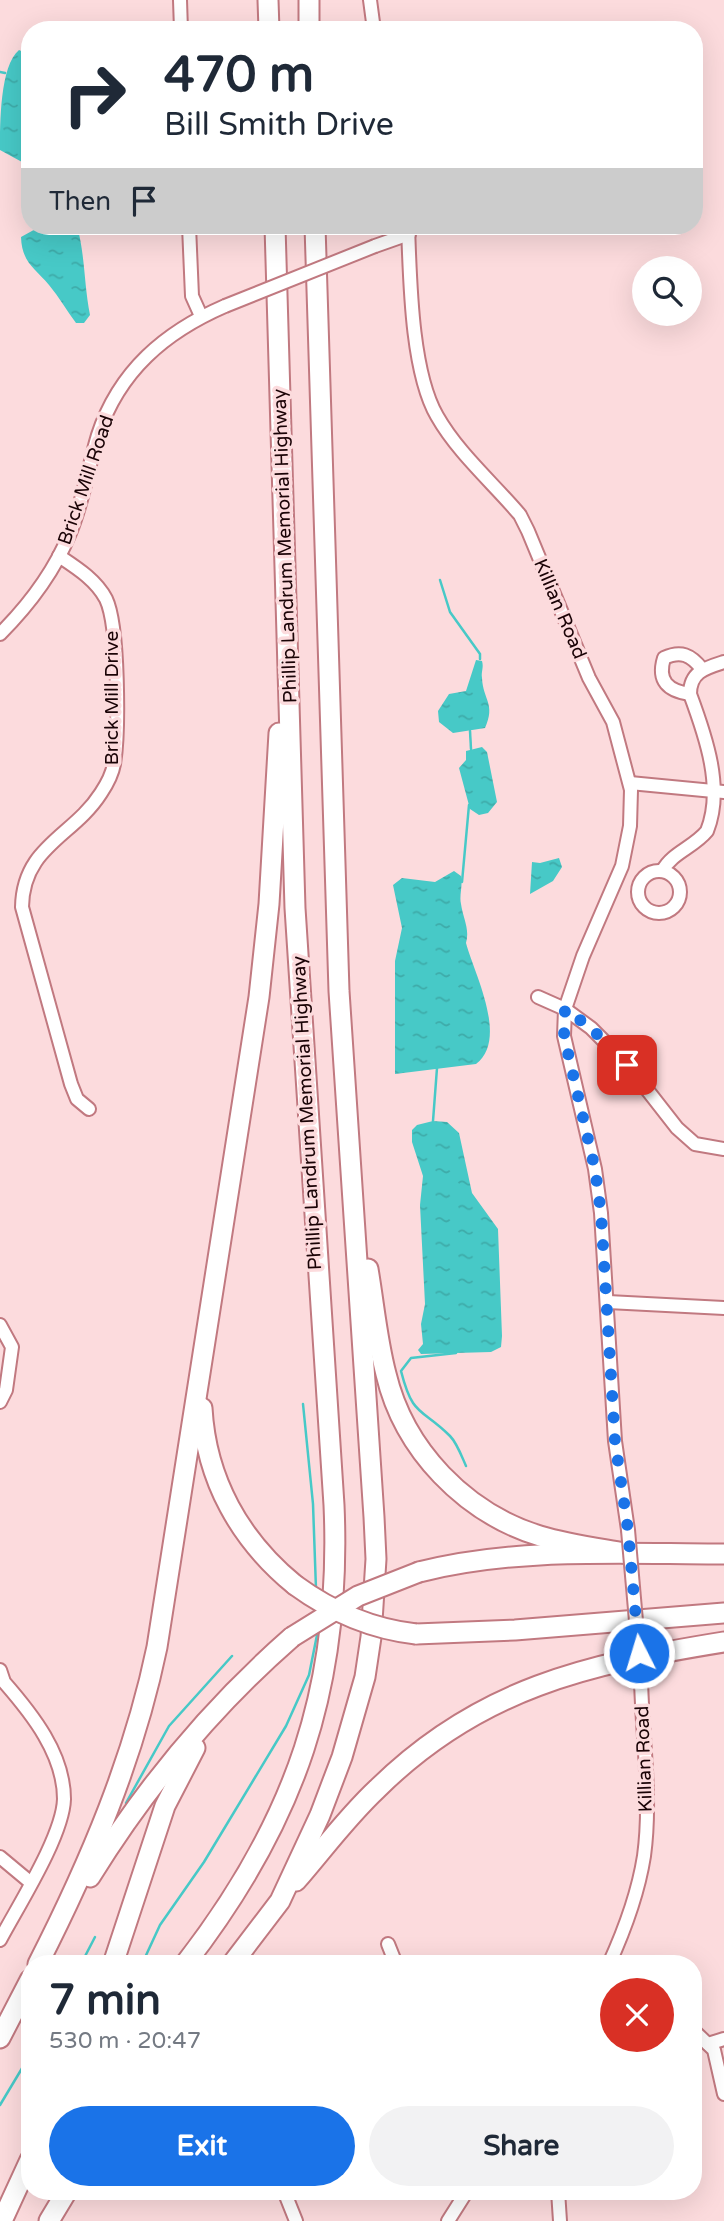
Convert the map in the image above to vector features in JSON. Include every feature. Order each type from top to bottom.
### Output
[{"type":"highway","points":[[268,0],[269,21]]},
{"type":"highway","points":[[309,0],[309,21]]},
{"type":"highway","name":"Phillip Landrum Memorial Highway","points":[[191,1955],[250,1870],[281,1811],[314,1720],[330,1644],[334,1603],[334,1505],[319,1310],[295,908],[275,235]]},
{"type":"highway","name":"Phillip Landrum Memorial Highway","points":[[239,1955],[280,1901],[320,1815],[342,1757],[365,1677],[374,1604],[374,1517],[333,859],[315,235]]},
{"type":"highway","points":[[42,1955],[110,1809],[144,1710],[157,1647],[259,998],[269,904],[286,624]]},
{"type":"highway","points":[[350,1158],[385,1372],[402,1420],[421,1450],[457,1489],[502,1521],[547,1538],[624,1553]]},
{"type":"highway","points":[[201,1379],[206,1447],[226,1502],[255,1547],[295,1585],[346,1616],[382,1628],[416,1634],[475,1633],[724,1613]]},
{"type":"highway","points":[[43,1955],[120,1829],[169,1765],[219,1709],[292,1637],[350,1600],[419,1572],[517,1556],[724,1554]]},
{"type":"highway","points":[[280,1901],[377,1788],[429,1745],[482,1710],[543,1681],[576,1671],[634,1657],[724,1642]]},
{"type":"highway","points":[[116,1955],[165,1806],[219,1709]]},
{"type":"highway","points":[[0,2038],[21,1997]]},
{"type":"highway","points":[[3,2221],[21,2180]]},
{"type":"highway","points":[[3,2221],[21,2192]]},
{"type":"highway","points":[[49,2221],[62,2200]]},
{"type":"street","points":[[180,0],[181,21]]},
{"type":"street","points":[[370,0],[373,21]]},
{"type":"street","points":[[190,235],[192,296],[201,316]]},
{"type":"street","name":"Brick Mill Road","points":[[0,634],[32,598],[59,556],[76,519],[98,435],[122,387],[144,358],[183,324],[398,235]]},
{"type":"street","name":"Killian Road","points":[[409,235],[419,363],[429,398],[449,432],[524,523],[589,678],[614,722],[630,783],[630,826],[622,866],[583,956],[565,1009],[564,1036],[595,1169],[608,1303],[615,1441],[628,1530],[641,1678],[646,1803],[643,1857],[636,1893],[612,1955]]},
{"type":"street","name":"Brick Mill Drive","points":[[59,556],[99,588],[112,619],[114,765],[100,796],[45,848],[29,870],[22,891],[22,907],[71,1084],[77,1099],[89,1109]]},
{"type":"street","points":[[690,694],[676,692],[664,683],[660,671],[664,658],[675,652],[689,656],[702,669]]},
{"type":"street","points":[[663,870],[668,861],[706,832],[723,792],[722,778],[690,694],[693,677],[702,669],[724,662]]},
{"type":"street","points":[[630,783],[723,792]]},
{"type":"street","points":[[538,997],[565,1009],[591,1028],[627,1065],[677,1128],[695,1144],[724,1149]]},
{"type":"street","points":[[608,1303],[724,1308]]},
{"type":"street","points":[[0,1325],[12,1347],[6,1390],[0,1402]]},
{"type":"street","points":[[0,1670],[4,1682],[51,1747],[64,1799],[58,1828],[0,1940]]},
{"type":"street","points":[[0,1857],[30,1882]]},
{"type":"street","points":[[388,1944],[392,1955]]},
{"type":"street","points":[[702,2038],[714,2050],[724,2094]]},
{"type":"street","points":[[708,2043],[724,2039]]},
{"type":"street","points":[[288,2200],[296,2221]]},
{"type":"street","points":[[448,2221],[461,2200]]},
{"type":"street","points":[[559,2200],[560,2221]]},
{"type":"water","points":[[21,51],[21,161],[0,150],[5,82],[13,58]]},
{"type":"water","points":[[79,235],[90,315],[84,323],[76,323],[53,290],[30,264],[24,253],[21,237]]},
{"type":"water","points":[[476,660],[483,663],[483,685],[489,707],[488,720],[485,728],[453,733],[439,722],[438,711],[449,694],[466,691]]},
{"type":"water","points":[[482,747],[487,752],[497,802],[488,813],[479,815],[470,809],[459,768],[466,760],[466,751]]},
{"type":"water","points":[[559,858],[562,867],[553,881],[530,894],[532,862],[540,863]]},
{"type":"water","points":[[454,871],[461,876],[461,901],[467,928],[466,943],[486,1005],[489,1039],[485,1053],[476,1064],[395,1074],[395,961],[402,928],[393,885],[402,878],[435,882]]},
{"type":"water","points":[[433,1121],[447,1122],[459,1133],[472,1193],[498,1229],[502,1336],[501,1347],[491,1352],[421,1354],[418,1350],[423,1344],[421,1324],[425,1304],[420,1205],[423,1176],[412,1142],[412,1130],[417,1125]]},
{"type":"waterway","points":[[0,72],[5,73]]},
{"type":"waterway","points":[[440,580],[450,612],[480,654],[480,659]]},
{"type":"waterway","points":[[470,731],[471,749]]},
{"type":"waterway","points":[[462,882],[469,805]]},
{"type":"waterway","points":[[433,1121],[437,1068]]},
{"type":"waterway","points":[[456,1353],[411,1358],[401,1371],[414,1405],[453,1439],[466,1466]]},
{"type":"waterway","points":[[303,1404],[313,1504],[316,1589]]},
{"type":"waterway","points":[[146,1955],[160,1925],[204,1862],[286,1726],[309,1675],[318,1630]]},
{"type":"waterway","points":[[126,1803],[169,1726],[232,1656]]},
{"type":"waterway","points":[[86,1955],[95,1937]]},
{"type":"waterway","points":[[0,2105],[21,2070]]},
{"type":"route","points":[[627,1065],[591,1028],[565,1009],[564,1036],[570,1069],[584,1116],[601,1213],[615,1441],[628,1530],[639,1653]]}]
